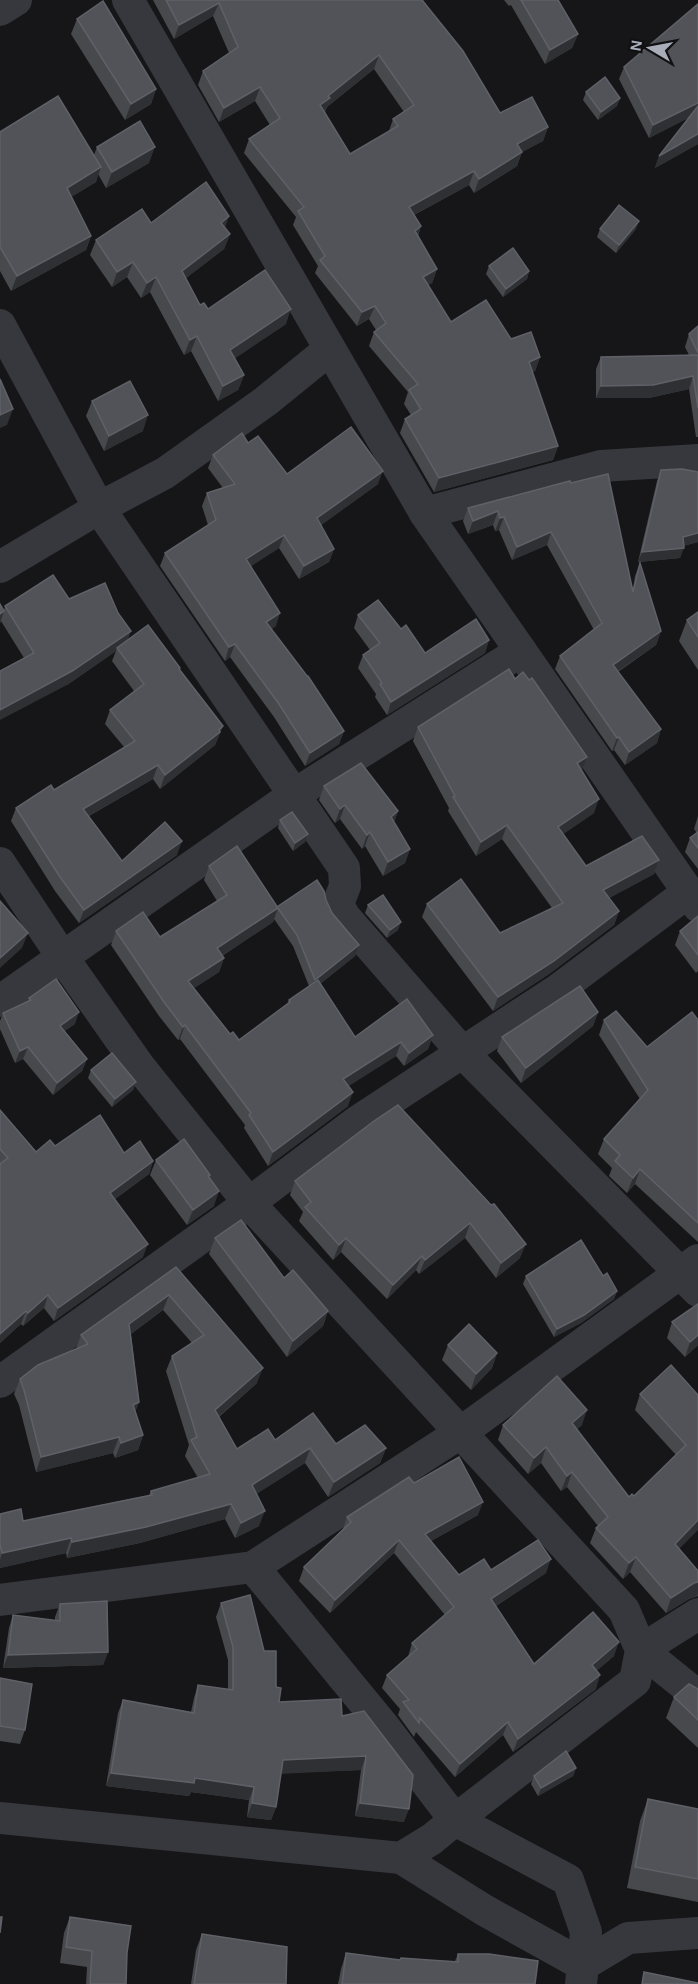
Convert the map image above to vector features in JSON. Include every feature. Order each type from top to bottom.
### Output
[{"type":"street","points":[[0,10],[16,0]]},
{"type":"street","points":[[0,1382],[249,1203],[358,1121],[693,900],[425,513],[128,0]]},
{"type":"street","points":[[0,325],[99,507],[344,868],[345,886],[338,903],[344,916],[464,1053],[692,1274],[460,1433],[253,1567],[0,1600]]},
{"type":"street","points":[[0,567],[99,507],[165,473],[266,401],[330,349]]},
{"type":"street","points":[[425,513],[601,466],[698,460]]},
{"type":"street","points":[[0,1001],[295,794],[521,651]]},
{"type":"street","points":[[0,863],[139,1066],[249,1203],[624,1610],[641,1650],[698,1696]]},
{"type":"street","points":[[253,1567],[385,1728],[455,1820],[568,1880],[586,1932],[582,1975]]},
{"type":"street","points":[[401,1858],[432,1839],[635,1681],[641,1650],[698,1614]]},
{"type":"street","points":[[0,1818],[401,1858],[582,1975]]},
{"type":"street","points":[[582,1975],[628,1938],[698,1933]]},
{"type":"building","points":[[166,0],[422,0],[463,51],[500,113],[532,97],[548,127],[517,144],[522,152],[479,179],[474,171],[409,207],[421,226],[415,231],[437,269],[423,277],[451,322],[486,300],[511,339],[531,332],[540,357],[529,362],[558,446],[439,478],[405,419],[421,409],[409,390],[418,384],[374,332],[386,323],[375,306],[362,312],[320,260],[325,256],[298,211],[304,207],[249,139],[280,118],[260,87],[224,108],[203,71],[238,47],[219,3],[179,25]],"holes":[[[379,55],[414,105],[393,119],[398,126],[350,154],[320,105]]]},
{"type":"building","points":[[521,0],[558,0],[578,34],[550,50]]},
{"type":"building","points":[[103,1],[156,89],[131,104],[77,19]]},
{"type":"building","points":[[698,4],[698,103],[653,125],[624,67]]},
{"type":"building","points":[[605,77],[620,98],[601,112],[586,92]]},
{"type":"building","points":[[58,96],[101,167],[67,188],[91,236],[17,276],[0,247],[0,132]]},
{"type":"building","points":[[698,106],[698,134],[659,156]]},
{"type":"building","points":[[140,121],[155,147],[112,172],[97,147]]},
{"type":"building","points":[[206,182],[229,216],[221,223],[230,234],[182,271],[200,305],[204,303],[208,309],[265,270],[291,309],[230,350],[244,375],[223,386],[197,336],[190,340],[156,277],[147,283],[133,262],[117,272],[96,240],[142,209],[151,223]]},
{"type":"building","points":[[619,205],[639,221],[619,245],[600,229]]},
{"type":"building","points":[[513,248],[529,271],[506,289],[489,266]]},
{"type":"building","points":[[698,326],[698,353],[689,334]]},
{"type":"building","points":[[698,355],[698,408],[693,376],[653,385],[601,386],[601,357]]},
{"type":"building","points":[[0,379],[13,409],[0,415]]},
{"type":"building","points":[[130,381],[148,415],[109,436],[92,401]]},
{"type":"building","points":[[351,427],[383,471],[317,518],[334,549],[304,566],[284,535],[246,559],[280,613],[266,622],[308,676],[344,731],[310,753],[279,704],[235,644],[229,647],[165,553],[216,520],[207,493],[235,484],[213,455],[242,433],[248,443],[258,436],[287,474]]},
{"type":"building","points":[[682,469],[698,472],[698,533],[683,537],[684,548],[642,552],[661,470]]},
{"type":"building","points":[[608,474],[633,592],[640,563],[661,631],[613,665],[661,729],[629,752],[560,656],[602,623],[551,532],[517,547],[504,517],[500,518],[498,511],[473,521],[468,508],[570,481],[571,483]]},
{"type":"building","points":[[53,575],[69,599],[105,583],[118,613],[131,631],[72,671],[0,710],[0,671],[34,653],[5,606]]},
{"type":"building","points":[[378,600],[401,629],[406,625],[425,653],[476,619],[489,640],[391,702],[380,684],[382,683],[363,655],[380,643],[358,615]]},
{"type":"building","points":[[698,612],[698,637],[687,620]]},
{"type":"building","points":[[148,625],[223,726],[220,732],[165,775],[158,765],[83,809],[122,861],[165,822],[182,841],[84,910],[16,808],[51,785],[54,790],[135,741],[110,710],[144,684],[117,648]]},
{"type":"building","points":[[509,669],[515,679],[523,672],[529,680],[532,678],[587,757],[577,763],[599,799],[558,827],[586,866],[642,836],[659,860],[603,890],[619,911],[554,961],[498,997],[427,904],[461,879],[500,933],[563,903],[507,825],[481,842],[453,797],[455,796],[418,727]]},
{"type":"building","points":[[361,763],[398,811],[391,817],[410,849],[388,862],[370,832],[367,835],[345,805],[340,809],[324,786]]},
{"type":"building","points":[[292,812],[308,834],[295,843],[280,820]]},
{"type":"building","points":[[698,832],[698,848],[690,838]]},
{"type":"building","points":[[237,846],[278,908],[217,948],[224,958],[188,981],[230,1034],[233,1032],[239,1040],[318,980],[355,1037],[407,999],[433,1035],[409,1053],[401,1042],[343,1079],[353,1092],[273,1152],[249,1115],[251,1113],[185,1025],[183,1027],[164,1002],[116,931],[143,912],[160,937],[227,895],[209,866]]},
{"type":"building","points":[[317,880],[324,891],[332,913],[359,945],[315,980],[297,935],[277,907]]},
{"type":"building","points":[[383,895],[401,922],[390,930],[368,905]]},
{"type":"building","points":[[0,901],[28,933],[0,958]]},
{"type":"building","points":[[698,916],[698,955],[680,931]]},
{"type":"building","points":[[56,979],[79,1012],[60,1026],[87,1059],[57,1083],[28,1047],[20,1051],[3,1013],[31,1000],[29,998]]},
{"type":"building","points":[[580,986],[598,1012],[526,1068],[502,1037]]},
{"type":"building","points":[[616,1011],[647,1047],[692,1012],[698,1020],[698,1223],[640,1169],[633,1178],[615,1161],[620,1155],[604,1139],[648,1090],[604,1020]]},
{"type":"building","points":[[112,1053],[136,1082],[115,1099],[91,1070]]},
{"type":"building","points":[[398,1105],[491,1205],[494,1204],[526,1244],[501,1263],[470,1223],[425,1260],[422,1256],[393,1285],[346,1238],[339,1245],[305,1207],[311,1202],[295,1181]]},
{"type":"building","points":[[0,1110],[36,1152],[50,1140],[55,1146],[100,1115],[124,1153],[140,1141],[153,1161],[110,1193],[148,1244],[58,1308],[48,1295],[0,1334],[0,1164],[8,1158],[0,1149]]},
{"type":"building","points":[[184,1139],[219,1191],[193,1210],[156,1160]]},
{"type":"building","points":[[241,1220],[284,1278],[293,1270],[328,1311],[293,1341],[215,1238]]},
{"type":"building","points":[[581,1240],[603,1276],[607,1273],[617,1291],[584,1315],[557,1329],[526,1276]]},
{"type":"building","points":[[176,1267],[263,1368],[215,1410],[237,1449],[268,1429],[275,1440],[313,1413],[336,1444],[365,1425],[386,1448],[334,1482],[310,1448],[252,1485],[265,1511],[241,1523],[231,1504],[146,1527],[72,1542],[71,1538],[2,1553],[0,1514],[21,1509],[23,1521],[152,1495],[151,1491],[210,1474],[191,1440],[197,1437],[172,1356],[204,1335],[169,1295],[129,1324],[139,1402],[133,1405],[143,1435],[121,1443],[119,1437],[41,1457],[20,1379],[38,1365],[88,1344],[81,1335]]},
{"type":"building","points":[[698,1304],[698,1335],[690,1342],[672,1322]]},
{"type":"building","points":[[469,1324],[497,1353],[476,1374],[448,1345]]},
{"type":"building","points":[[671,1365],[698,1395],[698,1520],[675,1544],[698,1571],[698,1582],[671,1598],[636,1557],[629,1563],[596,1528],[608,1517],[572,1472],[567,1476],[546,1447],[534,1458],[503,1425],[557,1376],[587,1410],[572,1423],[629,1497],[632,1494],[634,1496],[686,1445],[640,1394]]},
{"type":"building","points":[[459,1457],[483,1502],[425,1534],[459,1575],[484,1559],[491,1570],[538,1540],[551,1559],[491,1599],[534,1664],[593,1612],[619,1642],[592,1665],[600,1675],[518,1739],[508,1722],[460,1764],[420,1718],[419,1723],[403,1702],[409,1700],[387,1675],[417,1649],[412,1643],[454,1607],[399,1540],[335,1600],[304,1567],[351,1522],[347,1517],[409,1477],[414,1483]]},
{"type":"building","points":[[250,1595],[264,1651],[276,1651],[276,1687],[281,1688],[279,1702],[341,1699],[342,1716],[364,1711],[413,1775],[409,1809],[360,1803],[366,1756],[283,1760],[276,1807],[252,1803],[254,1787],[195,1778],[194,1783],[111,1773],[123,1700],[194,1713],[198,1685],[233,1690],[233,1647],[221,1603]]},
{"type":"building","points":[[107,1601],[108,1652],[8,1655],[13,1615],[60,1621],[60,1604]]},
{"type":"building","points":[[0,1678],[32,1684],[25,1730],[0,1726]]},
{"type":"building","points":[[689,1684],[698,1689],[698,1720],[674,1697]]},
{"type":"building","points":[[566,1751],[576,1768],[541,1788],[534,1776]]},
{"type":"building","points":[[648,1799],[698,1809],[698,1879],[635,1867]]},
{"type":"building","points":[[70,1917],[131,1926],[126,1984],[90,1984],[92,1951],[66,1947]]},
{"type":"building","points":[[202,1934],[287,1947],[286,1984],[194,1984]]},
{"type":"building","points":[[346,1953],[400,1960],[401,1958],[458,1962],[458,1954],[489,1954],[538,1961],[535,1984],[342,1984]]},
{"type":"building","points":[[644,1972],[698,1983],[698,1984],[642,1984]]}]
